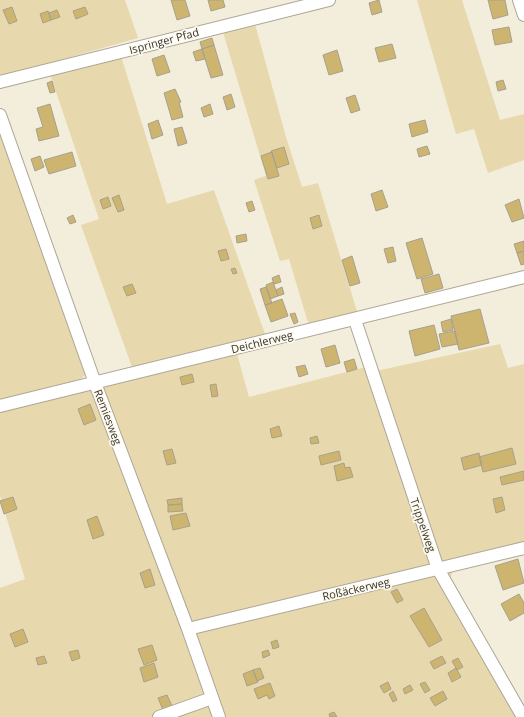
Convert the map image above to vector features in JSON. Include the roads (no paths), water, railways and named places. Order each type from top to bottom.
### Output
[{"type":"lane","name":"Ispringer Pfad","points":[[0,82],[329,0]]},
{"type":"lane","points":[[519,0],[524,16]]},
{"type":"lane","name":"Remiesweg","points":[[0,115],[95,383],[188,630],[219,717]]},
{"type":"lane","name":"Deichlerweg","points":[[0,406],[355,320],[524,277]]},
{"type":"lane","name":"Trippelweg","points":[[355,320],[438,570],[523,717]]},
{"type":"lane","name":"Roßäckerweg","points":[[188,630],[524,548]]},
{"type":"lane","points":[[160,717],[212,698]]}]
